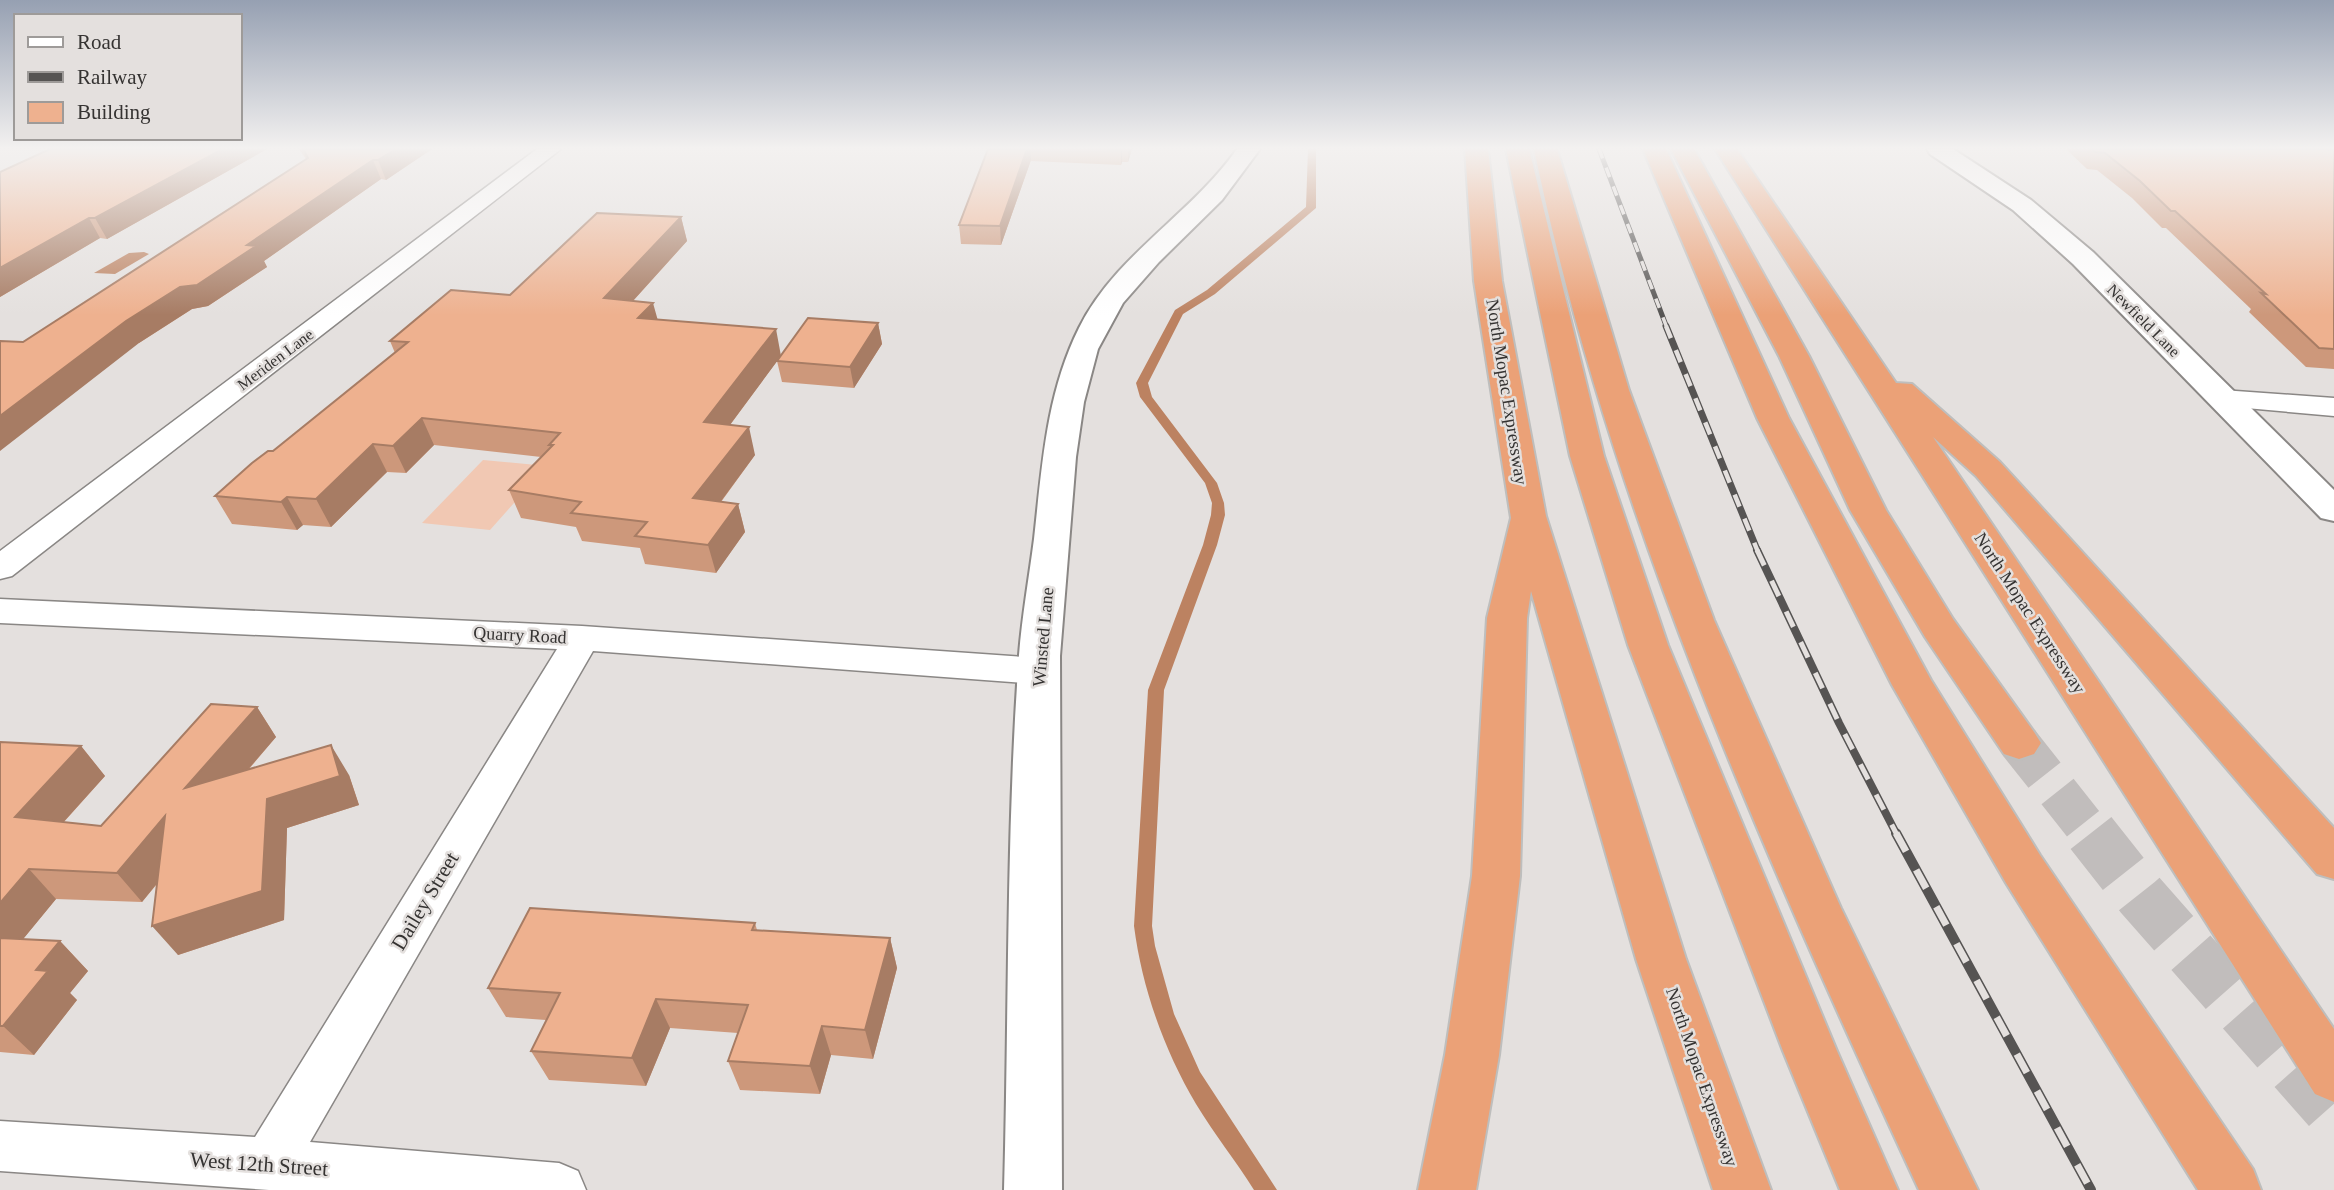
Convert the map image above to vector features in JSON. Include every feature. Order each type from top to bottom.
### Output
[{"type":"highway","name":"North Mopac Expressway","points":[[1481,205],[1488,281],[1528,516],[1661,959],[1742,1190]]},
{"type":"highway","points":[[1530,205],[1587,456],[1648,645],[1810,1051],[1869,1190]]},
{"type":"highway","points":[[1561,205],[1624,424],[1686,597],[1767,802],[1950,1190]]},
{"type":"highway","points":[[1679,205],[1773,418],[1913,685],[2023,869],[2232,1190]]},
{"type":"highway","points":[[1712,205],[1794,356],[1868,510],[1939,628],[2019,743]]},
{"type":"highway","name":"North Mopac Expressway","points":[[1763,205],[2334,1076]]},
{"type":"highway","points":[[1861,354],[1988,469],[2334,860]]},
{"type":"highway","points":[[1447,1190],[1472,1055],[1496,876],[1507,618],[1528,516]]},
{"type":"main road","name":"Winsted Lane","points":[[1032,1190],[1039,670],[1063,424],[1075,369],[1096,322],[1129,278],[1202,205]]},
{"type":"main road","name":"Newfield Lane","points":[[2020,205],[2083,258],[2334,510]]},
{"type":"street","name":"Meriden Lane","points":[[0,568],[477,205]]},
{"type":"street","points":[[2222,399],[2334,407]]},
{"type":"street","name":"Quarry Road","points":[[0,611],[582,638],[1039,670]]},
{"type":"street","name":"Dailey Street","points":[[268,1164],[582,638]]},
{"type":"street","name":"West 12th Street","points":[[0,1146],[268,1164],[559,1190]]},
{"type":"shaded area","points":[[129,253],[149,254],[115,274],[94,273]]},
{"type":"shaded area","points":[[483,460],[547,466],[490,530],[422,523]]},
{"type":"building","points":[[0,205],[120,205],[95,218],[89,218],[0,268]]},
{"type":"building","points":[[236,205],[307,205],[247,245],[256,246],[197,285],[180,287],[126,321],[0,416],[0,341],[23,342]]},
{"type":"building","points":[[967,205],[1008,205],[1000,226],[959,225]]},
{"type":"building","points":[[2164,205],[2334,205],[2334,349],[2319,348],[2261,293],[2266,294],[2175,211]]},
{"type":"building","points":[[597,213],[681,217],[604,298],[653,303],[638,318],[776,329],[704,422],[749,427],[693,498],[738,504],[708,545],[635,536],[647,522],[571,513],[581,502],[509,490],[553,445],[549,445],[560,433],[422,418],[393,446],[373,444],[316,499],[287,497],[281,502],[215,496],[252,463],[268,451],[273,451],[408,342],[390,341],[451,290],[510,295]]},
{"type":"building","points":[[808,318],[878,323],[850,367],[777,361]]},
{"type":"building","points":[[211,704],[257,707],[185,788],[331,745],[340,776],[267,799],[262,891],[152,926],[165,816],[117,873],[29,869],[0,903],[0,742],[81,746],[15,817],[101,826]]},
{"type":"building","points":[[530,908],[755,923],[752,930],[890,938],[865,1030],[822,1026],[810,1066],[728,1061],[748,1005],[656,999],[632,1058],[531,1051],[560,993],[488,988]]},
{"type":"building","points":[[0,938],[60,941],[36,970],[48,971],[3,1026],[0,1026]]},
{"type":"waterway","points":[[1266,1190],[1210,1109],[1183,1059],[1157,991],[1146,946],[1143,926],[1156,690],[1210,545],[1218,515],[1218,503],[1211,483],[1146,397],[1142,383],[1179,312],[1211,292],[1311,208],[1311,205]]},
{"type":"tunnel","points":[[2019,743],[2092,835]]},
{"type":"tunnel","points":[[2091,833],[2140,895],[2334,1115]]},
{"type":"railway","points":[[1620,205],[1667,328]]},
{"type":"railway","points":[[1666,326],[1758,552]]},
{"type":"railway","points":[[1757,550],[1839,723],[1897,835]]},
{"type":"railway","points":[[1896,833],[2091,1190]]}]
